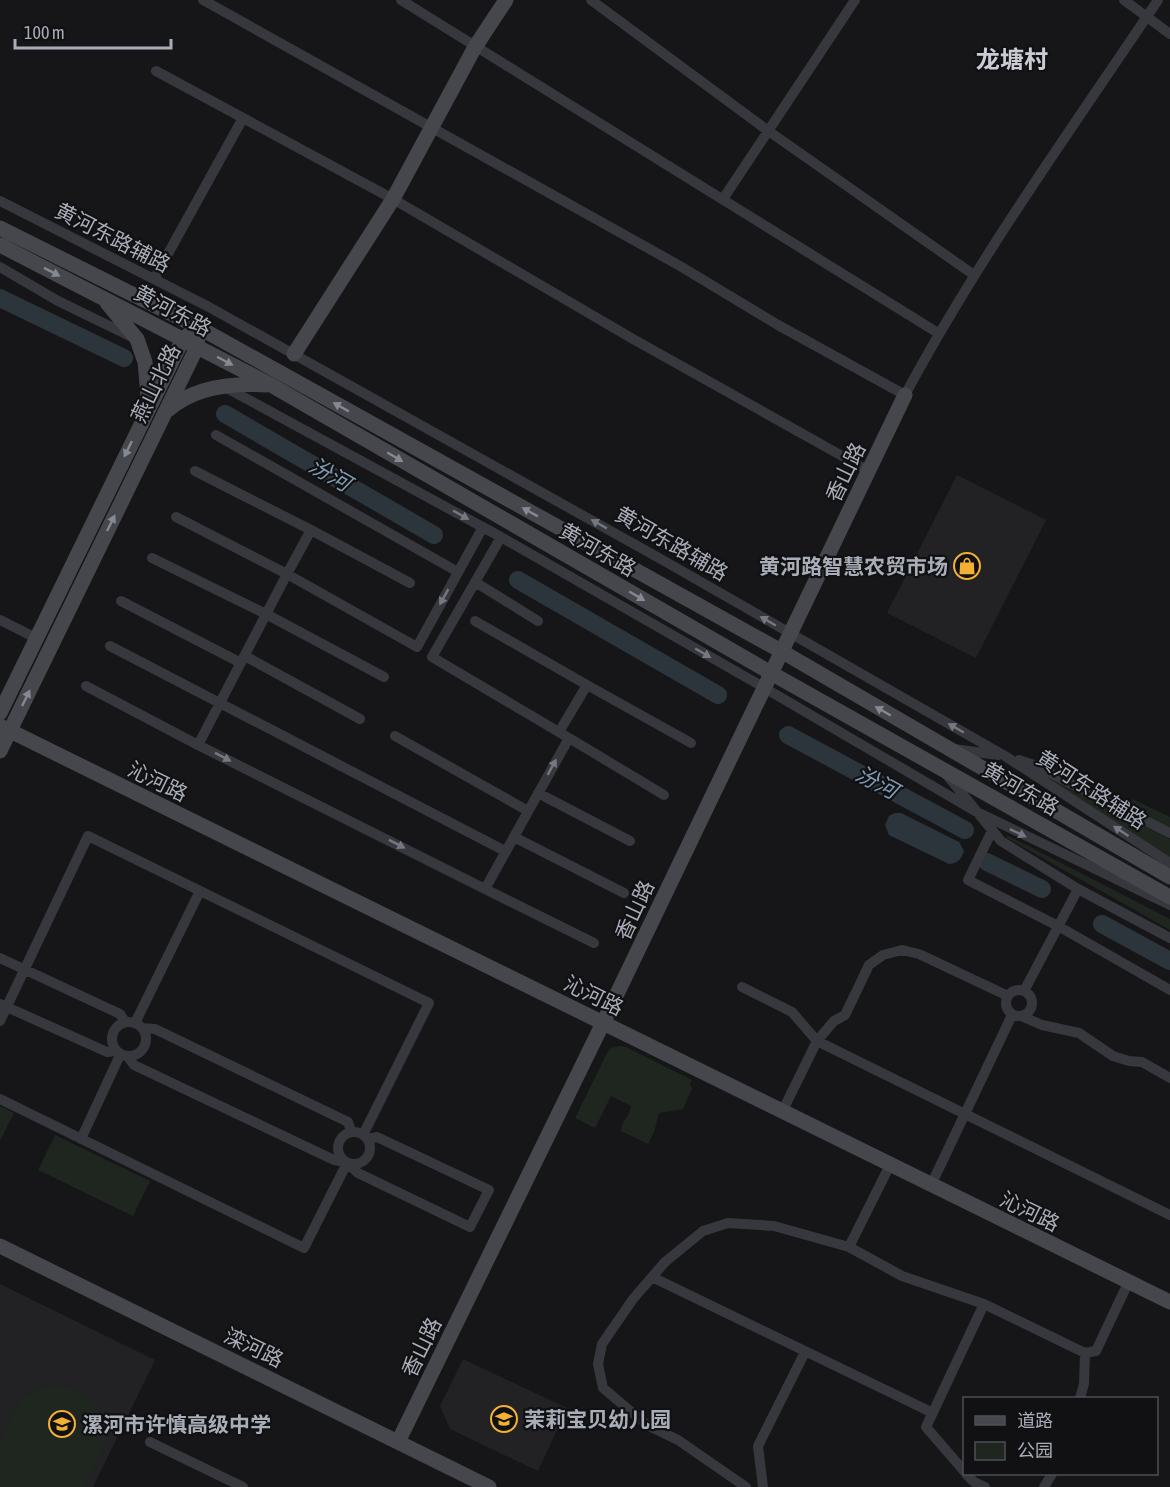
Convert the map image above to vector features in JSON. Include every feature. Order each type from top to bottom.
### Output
[{"type":"street","points":[[203,0],[432,126],[680,266],[778,325],[905,395],[938,333],[974,275],[1158,0]]},
{"type":"street","points":[[401,0],[938,333]]},
{"type":"street","points":[[294,354],[393,199],[475,47],[506,0]]},
{"type":"street","points":[[591,0],[768,130],[974,275]]},
{"type":"street","points":[[723,199],[855,0]]},
{"type":"street","points":[[1124,0],[1170,34]]},
{"type":"street","points":[[156,71],[393,199],[633,339],[869,471]]},
{"type":"street","points":[[154,279],[243,118]]},
{"type":"street","name":"黄河东路辅路","points":[[0,201],[209,307],[649,552],[1005,756],[1170,863]]},
{"type":"street","name":"黄河东路","points":[[0,228],[198,327],[781,651],[1170,876]]},
{"type":"street","name":"黄河东路","points":[[0,245],[271,386],[771,673],[1170,897]]},
{"type":"street","points":[[0,267],[58,301],[137,339]]},
{"type":"street","points":[[103,298],[137,339],[145,362],[149,406]]},
{"type":"street","points":[[198,327],[209,307]]},
{"type":"street","name":"燕山北路","points":[[0,712],[183,339],[198,327]]},
{"type":"street","name":"燕山北路","points":[[0,751],[5,729],[197,347],[198,327]]},
{"type":"street","points":[[163,414],[179,400],[203,390],[249,384],[271,386]]},
{"type":"street","points":[[225,387],[501,537],[919,777],[975,812],[1170,906]]},
{"type":"street","name":"香山路","points":[[398,1442],[603,1023],[905,395]]},
{"type":"street","points":[[216,435],[458,572]]},
{"type":"street","points":[[195,471],[410,583]]},
{"type":"street","points":[[176,517],[287,574],[417,647],[483,527]]},
{"type":"street","points":[[198,745],[311,530]]},
{"type":"street","points":[[501,537],[432,657],[664,795]]},
{"type":"street","points":[[152,558],[267,614],[384,677]]},
{"type":"street","points":[[475,582],[538,621]]},
{"type":"street","points":[[121,602],[243,659],[360,719]]},
{"type":"street","points":[[0,620],[36,638]]},
{"type":"street","points":[[475,621],[691,743]]},
{"type":"street","points":[[110,646],[505,851]]},
{"type":"street","points":[[485,889],[538,793],[587,685]]},
{"type":"street","points":[[86,686],[198,745],[594,943]]},
{"type":"street","name":"沁河路","points":[[5,729],[1170,1302]]},
{"type":"street","points":[[395,736],[528,811]]},
{"type":"street","points":[[948,748],[1005,756],[1034,765],[1170,832]]},
{"type":"street","points":[[939,766],[1001,841],[1078,889],[1170,938]]},
{"type":"street","points":[[538,793],[630,841]]},
{"type":"street","points":[[992,831],[968,880],[1058,926],[1170,990]]},
{"type":"street","points":[[0,1022],[3,1006],[25,970],[87,836],[429,1003],[365,1137]]},
{"type":"street","points":[[514,837],[624,893]]},
{"type":"street","points":[[1024,991],[1078,889]]},
{"type":"street","points":[[134,1024],[200,891]]},
{"type":"street","points":[[782,1112],[817,1041],[834,1021],[846,1015],[869,965],[883,955],[902,950],[919,954],[1008,996]]},
{"type":"street","points":[[0,958],[120,1014],[145,1033],[146,1045],[138,1055],[107,1052],[3,1006]]},
{"type":"street","points":[[742,987],[792,1012],[817,1041],[1170,1215]]},
{"type":"street","points":[[931,1185],[965,1114],[1017,1016],[1028,1013],[1032,1005],[1030,997],[1024,991],[1015,991],[1008,996],[1005,1004],[1017,1016],[1042,1025],[1079,1033],[1113,1056],[1142,1062],[1170,1078]]},
{"type":"street","points":[[351,1131],[340,1139],[338,1145],[340,1158],[347,1163],[358,1173],[470,1227],[489,1190],[377,1137],[365,1137],[351,1131],[348,1122],[155,1029],[134,1024],[120,1024],[112,1034],[112,1046],[134,1065],[334,1160],[347,1163],[357,1165],[368,1158],[370,1145],[365,1137]]},
{"type":"street","points":[[81,1139],[121,1054]]},
{"type":"street","points":[[0,1099],[304,1248],[347,1163]]},
{"type":"street","points":[[849,1247],[890,1165]]},
{"type":"street","points":[[746,1487],[678,1440],[647,1425],[603,1388],[598,1364],[602,1344],[633,1299],[665,1262],[703,1232],[728,1223],[774,1226],[849,1247],[902,1276],[984,1304],[1085,1353],[1095,1351],[1128,1283]]},
{"type":"street","name":"滦河路","points":[[0,1246],[487,1486]]},
{"type":"street","points":[[652,1277],[933,1413]]},
{"type":"street","points":[[963,1470],[926,1427],[984,1304]]},
{"type":"street","points":[[763,1487],[758,1446],[806,1352]]},
{"type":"street","points":[[1080,1397],[1084,1384],[1085,1353]]},
{"type":"street","points":[[150,1442],[243,1487]]},
{"type":"street","points":[[968,1475],[974,1482],[985,1487]]},
{"type":"shaded area","name":"黄河路智慧农贸市场","points":[[957,475],[1046,520],[976,658],[887,613]]},
{"type":"shaded area","points":[[901,813],[959,842],[964,851],[960,859],[949,864],[889,835],[885,825],[889,816]]},
{"type":"shaded area","name":"漯河市许慎高级中学","points":[[0,1284],[155,1360],[93,1487],[0,1487]]},
{"type":"shaded area","name":"茉莉宝贝幼儿园","points":[[463,1359],[567,1408],[538,1471],[450,1429],[440,1406]]},
{"type":"green space","points":[[1042,774],[1170,839],[1170,860]]},
{"type":"green space","points":[[1132,799],[1170,817],[1170,829],[1127,808]]},
{"type":"green space","points":[[1007,835],[1170,919],[1170,930],[1007,838]]},
{"type":"green space","points":[[626,1047],[692,1080],[690,1084],[692,1089],[683,1109],[659,1113],[648,1144],[621,1131],[631,1106],[611,1096],[595,1128],[575,1118],[607,1053],[611,1048]]},
{"type":"green space","points":[[0,1106],[14,1113],[0,1141]]},
{"type":"green space","points":[[55,1135],[150,1181],[133,1216],[38,1170]]},
{"type":"green space","points":[[57,1385],[76,1391],[94,1403],[107,1430],[105,1443],[84,1487],[0,1487],[0,1443],[16,1408],[27,1395],[40,1388]]},
{"type":"waterway","name":"汾河","points":[[0,298],[124,358]]},
{"type":"waterway","name":"汾河","points":[[225,414],[434,535]]},
{"type":"waterway","name":"汾河","points":[[518,580],[718,695]]},
{"type":"waterway","name":"汾河","points":[[788,735],[965,830]]},
{"type":"waterway","name":"汾河","points":[[987,862],[1042,889]]},
{"type":"waterway","name":"汾河","points":[[1102,924],[1170,961]]},
{"type":"place","name":"黄河路智慧农贸市场","points":[[967,566]]},
{"type":"place","name":"茉莉宝贝幼儿园","points":[[504,1419]]},
{"type":"place","name":"漯河市许慎高级中学","points":[[62,1424]]},
{"type":"district","name":"龙塘村","points":[[1012,59]]}]
